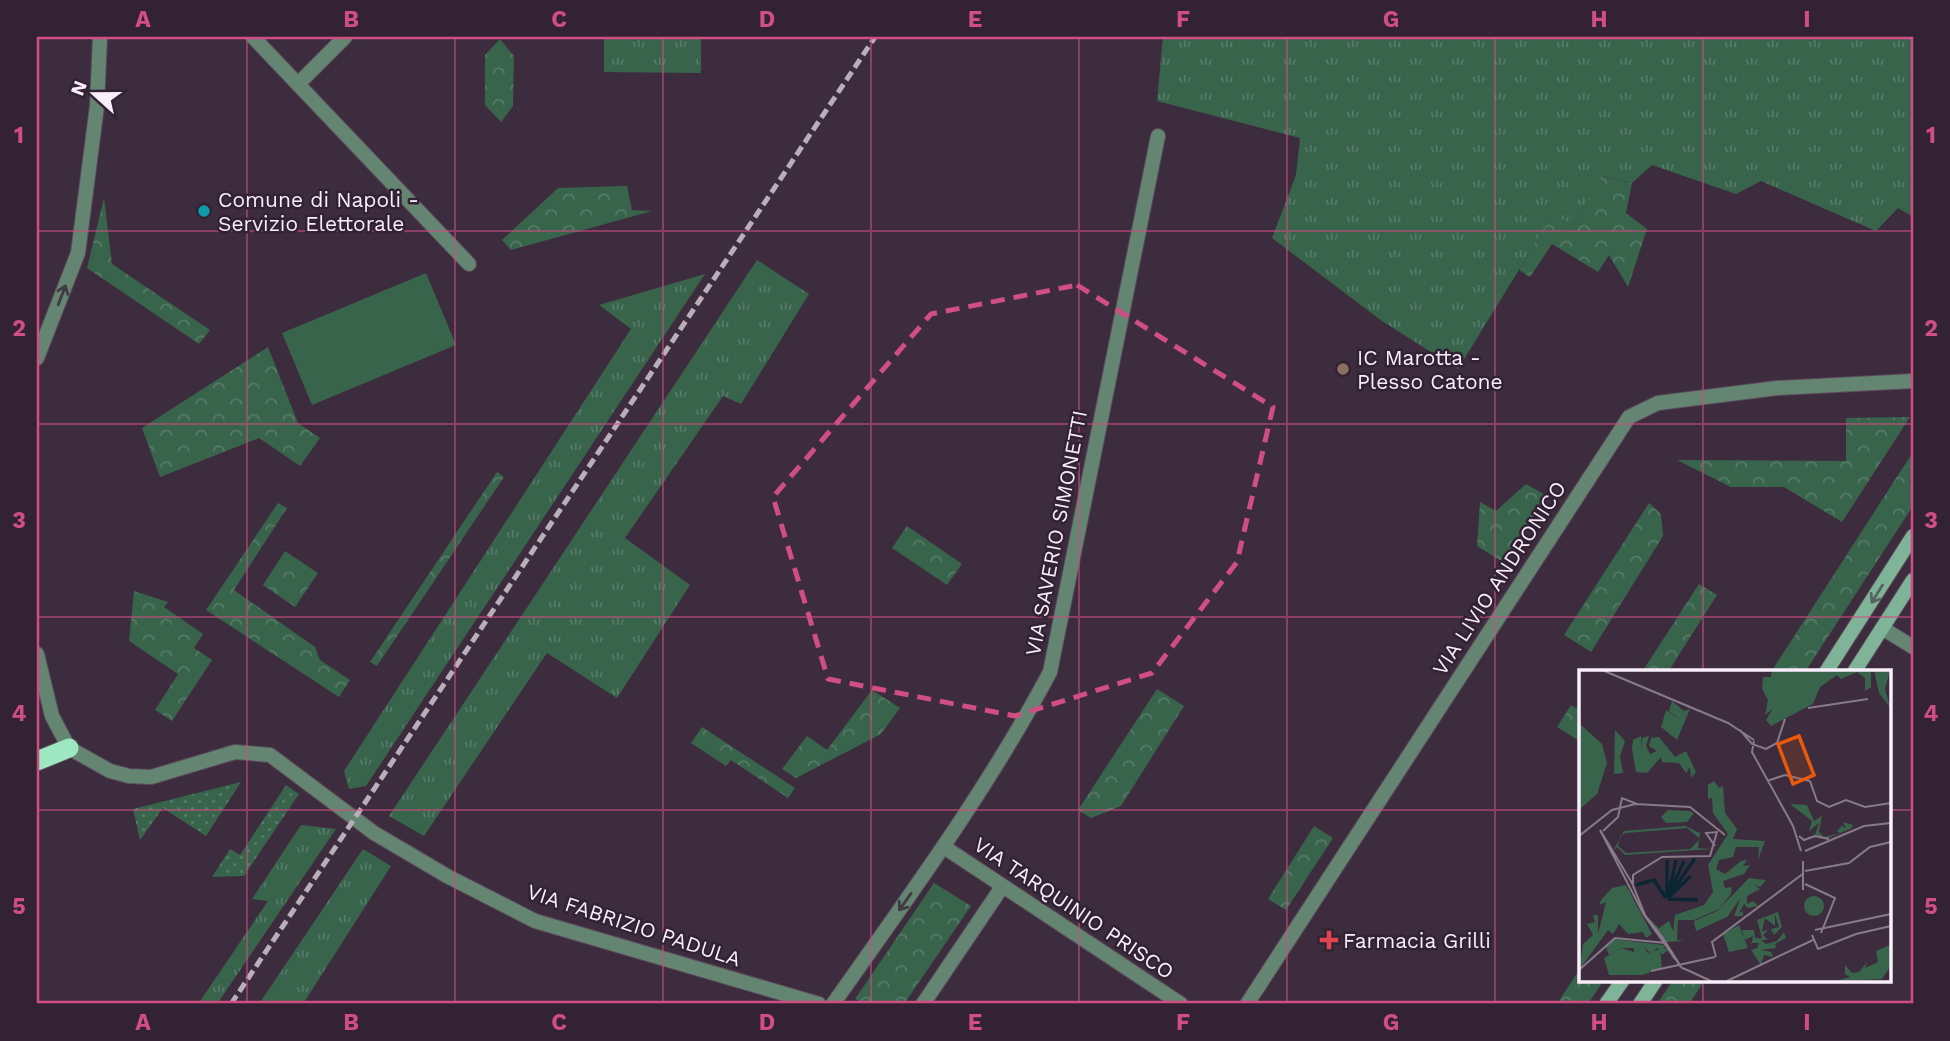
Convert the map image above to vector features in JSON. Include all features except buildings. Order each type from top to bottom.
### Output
[{"type":"highway","points":[[37,761],[69,748]]},
{"type":"main road","points":[[1827,670],[1913,536]]},
{"type":"main road","points":[[1855,670],[1913,580]]},
{"type":"main road","points":[[1862,617],[1882,628]]},
{"type":"main road","points":[[1606,1004],[1622,982]]},
{"type":"main road","points":[[1640,1004],[1655,982]]},
{"type":"street","points":[[37,358],[78,253],[97,106],[100,37]]},
{"type":"street","points":[[253,37],[469,264]]},
{"type":"street","points":[[298,84],[345,37]]},
{"type":"street","name":"VIA SAVERIO SIMONETTI","points":[[833,1004],[944,847],[1025,719],[1050,672],[1158,136]]},
{"type":"street","name":"VIA LIVIO ANDRONICO","points":[[1247,1004],[1629,417],[1658,403],[1777,388],[1913,381]]},
{"type":"street","points":[[1882,628],[1913,647]]},
{"type":"street","points":[[37,654],[52,716],[69,748]]},
{"type":"street","name":"VIA FABRIZIO PADULA","points":[[69,748],[110,771],[129,776],[151,777],[235,752],[270,755],[374,834],[447,876],[535,921],[819,1004]]},
{"type":"street","name":"VIA TARQUINIO PRISCO","points":[[944,847],[1181,1004]]},
{"type":"street","points":[[923,1004],[1002,887]]},
{"type":"highlighted area","points":[[1077,285],[1273,407],[1237,562],[1152,673],[1015,716],[828,679],[773,497],[931,314]]},
{"type":"green space","points":[[604,37],[701,37],[701,73],[604,72]]},
{"type":"green space","points":[[1163,37],[1913,37],[1913,217],[1898,208],[1876,231],[1761,181],[1736,194],[1652,165],[1632,183],[1603,176],[1574,225],[1552,216],[1458,369],[1382,321],[1272,238],[1296,175],[1300,138],[1157,101]]},
{"type":"green space","points":[[500,39],[514,56],[513,106],[501,122],[485,105],[485,55]]},
{"type":"green space","points":[[1602,176],[1632,183],[1626,213],[1647,229],[1628,287],[1609,255],[1598,272],[1552,244],[1530,277],[1519,270],[1552,215],[1574,225]]},
{"type":"green space","points":[[627,186],[632,210],[652,211],[511,250],[502,240],[558,188]]},
{"type":"green space","points":[[104,198],[112,264],[210,330],[199,344],[87,268]]},
{"type":"green space","points":[[757,260],[809,294],[741,404],[723,396],[625,538],[690,585],[617,698],[547,653],[424,836],[389,816]]},
{"type":"green space","points":[[426,273],[456,345],[312,405],[282,333]]},
{"type":"green space","points":[[705,274],[366,786],[349,789],[344,771],[631,329],[599,305]]},
{"type":"green space","points":[[268,347],[298,423],[320,438],[300,466],[259,438],[160,477],[142,428]]},
{"type":"green space","points":[[1910,417],[1842,522],[1784,487],[1731,487],[1677,460],[1846,461],[1846,418]]},
{"type":"green space","points":[[1913,452],[1913,506],[1806,670],[1772,670]]},
{"type":"green space","points":[[497,472],[504,477],[377,666],[370,662]]},
{"type":"green space","points":[[1526,484],[1549,497],[1506,564],[1477,546],[1480,502],[1496,511]]},
{"type":"green space","points":[[278,503],[287,508],[234,590],[315,647],[320,660],[350,680],[339,697],[206,610]]},
{"type":"green space","points":[[1649,503],[1661,514],[1663,536],[1591,652],[1564,635]]},
{"type":"green space","points":[[907,526],[962,564],[947,585],[892,548]]},
{"type":"green space","points":[[285,551],[318,573],[295,607],[263,585]]},
{"type":"green space","points":[[1699,584],[1717,595],[1669,670],[1643,670]]},
{"type":"green space","points":[[134,591],[168,602],[164,607],[203,634],[194,648],[212,660],[172,721],[155,710],[178,674],[129,641]]},
{"type":"green space","points":[[1157,689],[1184,706],[1121,806],[1091,818],[1078,810]]},
{"type":"green space","points":[[872,690],[900,708],[881,734],[796,778],[782,769],[807,736],[827,750]]},
{"type":"green space","points":[[1571,705],[1579,710],[1579,741],[1557,727]]},
{"type":"green space","points":[[702,727],[795,788],[788,798],[731,760],[726,766],[691,743]]},
{"type":"green space","points":[[241,782],[206,836],[163,808],[140,840],[133,809]]},
{"type":"green space","points":[[286,785],[299,794],[244,876],[212,877],[230,849],[240,855]]},
{"type":"green space","points":[[301,825],[336,829],[217,1004],[198,1004],[268,901],[252,899]]},
{"type":"green space","points":[[1314,826],[1333,838],[1286,910],[1268,899]]},
{"type":"green space","points":[[363,849],[391,866],[303,1004],[259,1004]]},
{"type":"green space","points":[[934,883],[971,906],[904,1004],[866,1004],[855,999]]},
{"type":"green space","points":[[1579,970],[1579,982],[1603,982],[1588,1004],[1557,1004]]},
{"type":"green space","points":[[1672,982],[1704,982],[1689,1004],[1657,1004]]},
{"type":"railway","points":[[231,1004],[875,37]]},
{"type":"place","name":"Comune di Napoli - Servizio Elettorale","points":[[204,211]]},
{"type":"place","name":"IC Marotta - Plesso Catone","points":[[1343,369]]},
{"type":"place","name":"Farmacia Grilli","points":[[1329,940]]}]
